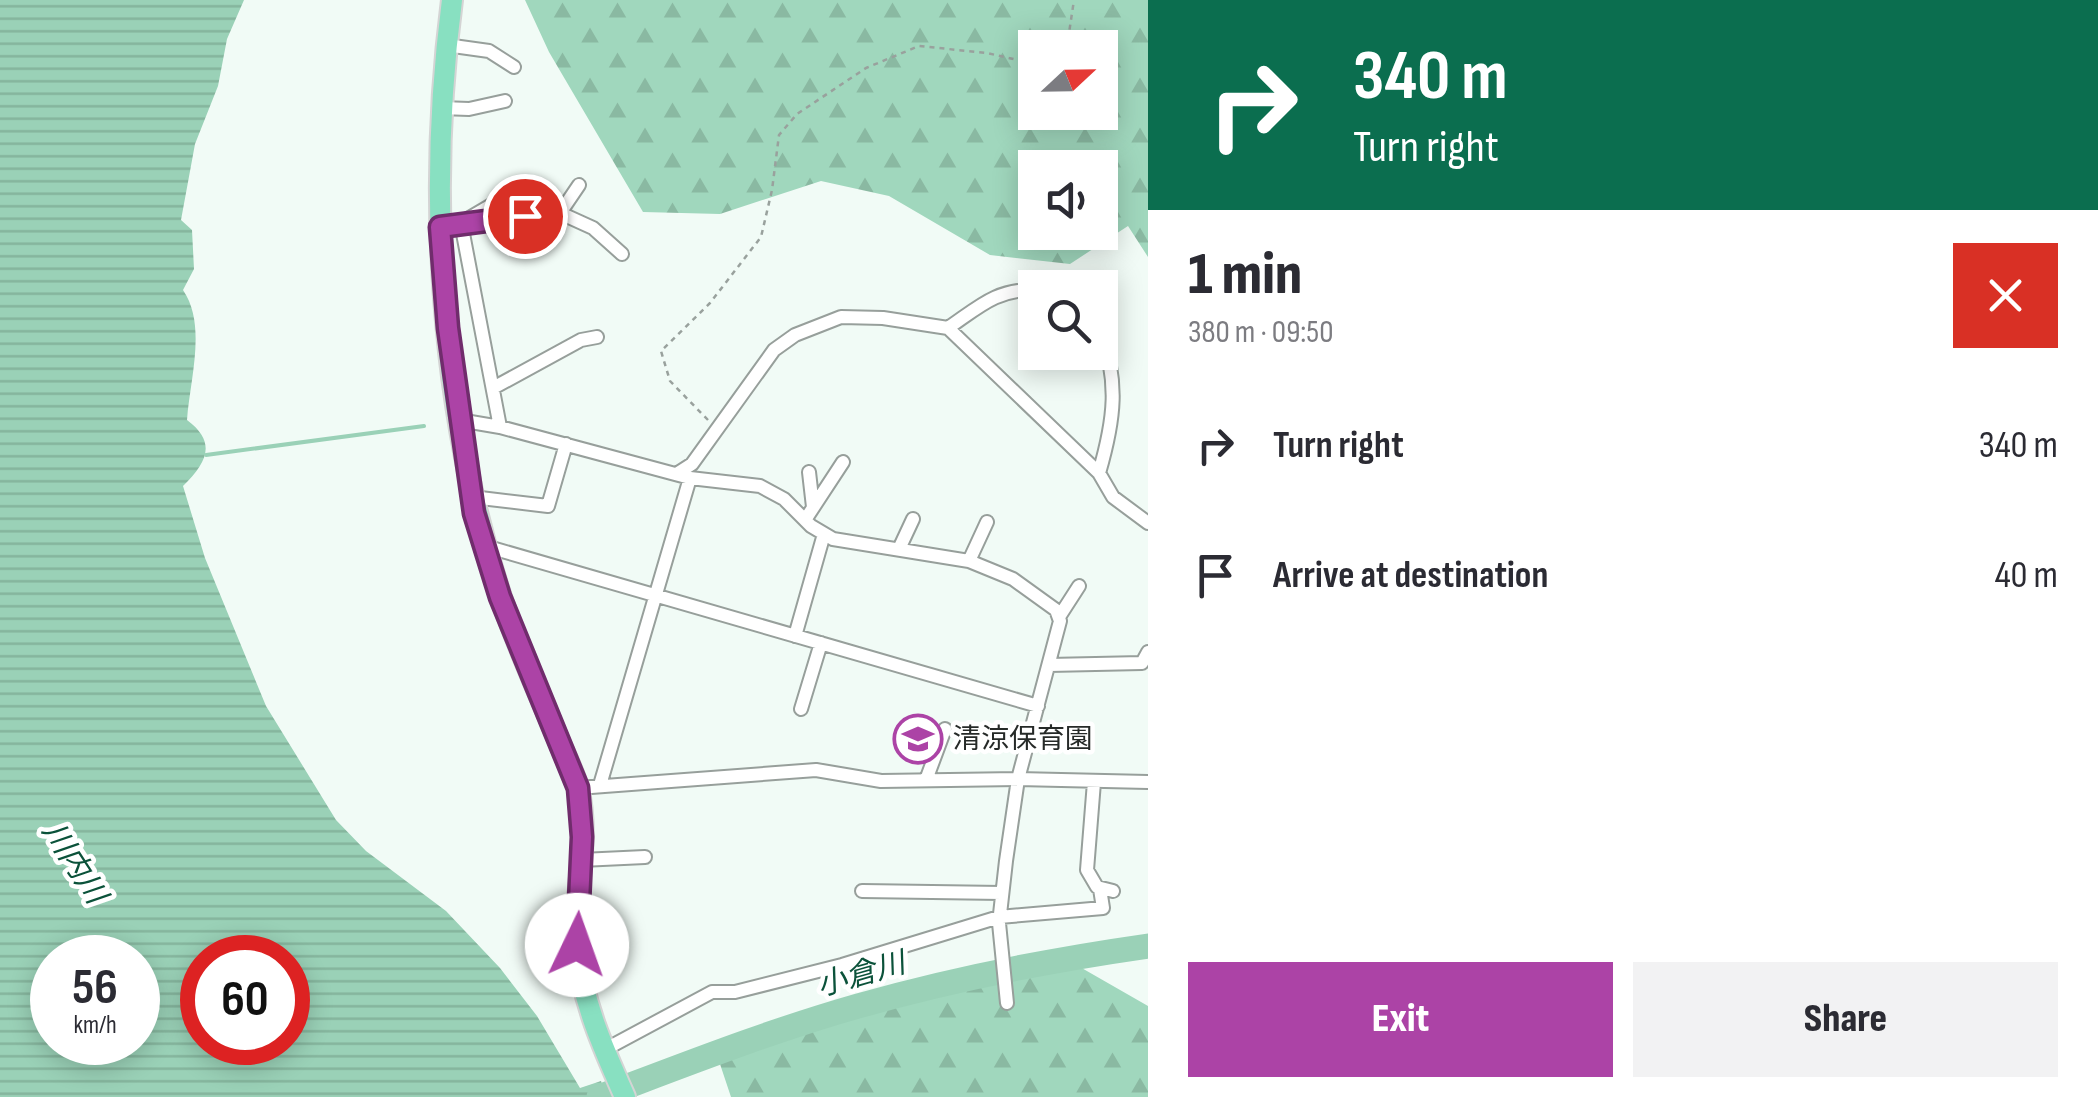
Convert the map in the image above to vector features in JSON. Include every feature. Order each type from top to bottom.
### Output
[{"type":"main road","points":[[452,0],[442,108],[460,420],[472,497],[500,597],[578,788],[581,860],[577,945],[587,1009],[625,1097]]},
{"type":"street","points":[[446,45],[489,50],[514,67]]},
{"type":"street","points":[[442,108],[469,109],[505,101]]},
{"type":"street","points":[[560,213],[579,185]]},
{"type":"street","points":[[451,225],[494,203]]},
{"type":"street","points":[[451,225],[560,213],[593,228],[622,254]]},
{"type":"street","points":[[451,225],[500,427]]},
{"type":"street","points":[[948,328],[986,302],[1018,290]]},
{"type":"street","points":[[600,786],[655,596],[684,475],[758,369],[774,350],[795,335],[841,317],[882,318],[948,328],[1099,473],[1112,497],[1148,522]]},
{"type":"street","points":[[492,388],[581,340],[597,337]]},
{"type":"street","points":[[1099,473],[1114,412],[1113,370]]},
{"type":"street","points":[[460,420],[684,475],[760,486],[784,499],[804,520],[833,539],[969,561],[1013,579],[1056,610],[1058,617]]},
{"type":"street","points":[[472,497],[548,506],[566,444]]},
{"type":"street","points":[[804,520],[842,462]]},
{"type":"street","points":[[809,472],[814,506]]},
{"type":"street","points":[[899,549],[913,519]]},
{"type":"street","points":[[969,561],[987,522]]},
{"type":"street","points":[[795,636],[824,534]]},
{"type":"street","points":[[485,546],[1038,706]]},
{"type":"street","points":[[1007,1003],[999,920],[1018,778],[1058,617],[1079,586]]},
{"type":"street","points":[[801,709],[821,643]]},
{"type":"street","points":[[1049,665],[1142,663],[1148,652]]},
{"type":"street","points":[[926,780],[945,729]]},
{"type":"street","points":[[578,788],[816,770],[881,782],[1018,778],[1148,782]]},
{"type":"street","points":[[604,1050],[712,992],[735,992],[999,920],[1103,908],[1107,890],[1090,880],[1087,870],[1094,782]]},
{"type":"street","points":[[581,860],[645,857]]},
{"type":"street","points":[[862,891],[1002,893]]},
{"type":"path","points":[[1070,30],[1074,0]]},
{"type":"path","points":[[718,429],[670,381],[661,350],[710,303],[761,237],[779,135],[797,114],[866,68],[919,46],[935,45],[1018,60]]},
{"type":"green space","points":[[525,0],[1148,0],[1148,257],[1128,226],[1118,233],[1118,150],[1018,150],[1018,250],[1091,250],[1070,264],[990,255],[889,196],[821,181],[720,214],[643,212],[549,52]]},
{"type":"green space","points":[[1059,955],[1148,1006],[1148,1097],[731,1097],[717,1055]]},
{"type":"water","name":"川内川","points":[[0,0],[244,0],[227,39],[218,86],[195,144],[181,220],[192,230],[194,269],[183,290],[196,336],[187,420],[197,428],[205,445],[203,461],[183,486],[205,558],[266,706],[336,820],[366,851],[446,911],[500,968],[537,1016],[580,1088],[601,1081],[606,1097],[0,1097]]},
{"type":"waterway","points":[[206,455],[424,426]]},
{"type":"waterway","name":"小倉川","points":[[599,1097],[760,1037],[858,1006],[1002,971],[1148,946]]},
{"type":"place","name":"清涼保育園","points":[[918,739]]},
{"type":"route","points":[[525,216],[440,227],[448,328],[474,513],[500,597],[578,788],[582,837],[577,945]]}]
